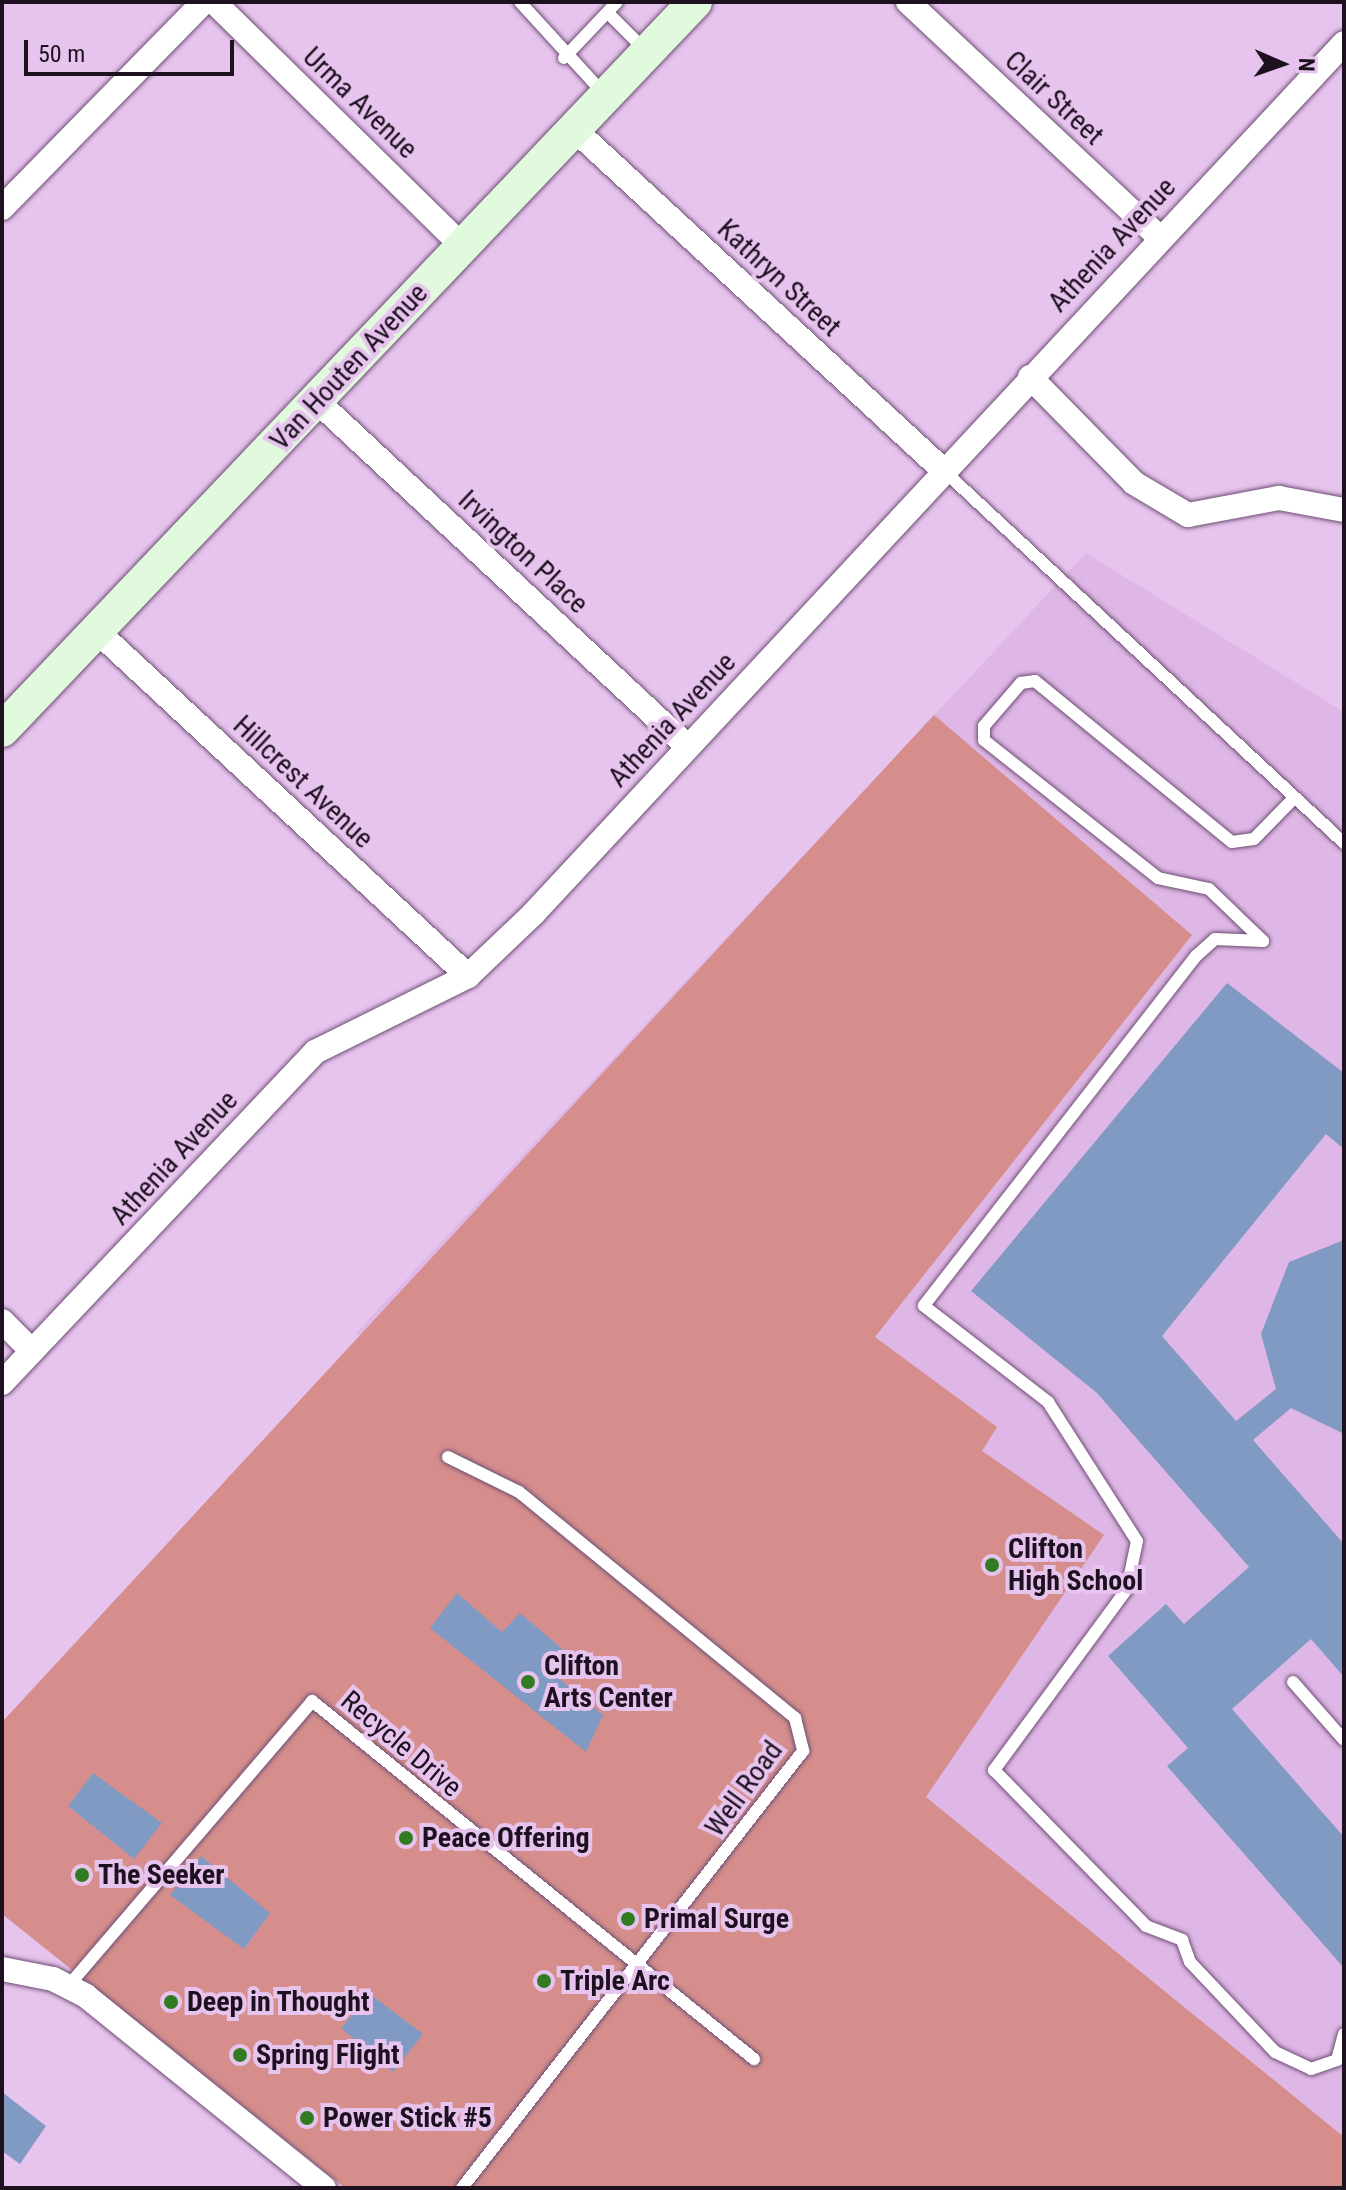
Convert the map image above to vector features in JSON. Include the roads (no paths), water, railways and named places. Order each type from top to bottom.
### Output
[{"type":"main road","name":"Van Houten Avenue","points":[[2,730],[695,2]]},
{"type":"street","points":[[2,208],[204,2]]},
{"type":"street","name":"Urma Avenue","points":[[214,2],[463,247]]},
{"type":"street","name":"Clair Street","points":[[908,2],[1160,238]]},
{"type":"street","name":"Athenia Avenue","points":[[2,1383],[315,1052],[468,976],[688,747],[1344,43]]},
{"type":"street","name":"Kathryn Street","points":[[575,130],[943,470]]},
{"type":"street","points":[[1030,377],[1134,483],[1188,515],[1279,498],[1344,510]]},
{"type":"street","name":"Irvington Place","points":[[317,401],[688,747]]},
{"type":"street","name":"Hillcrest Avenue","points":[[98,632],[468,976]]},
{"type":"street","points":[[2,1321],[32,1351]]},
{"type":"street","points":[[2,1955],[61,1982],[324,2188]]},
{"type":"street","points":[[2,1969],[61,1982]]},
{"type":"lane","points":[[520,2],[564,58],[606,96]]},
{"type":"lane","points":[[564,58],[617,2]]},
{"type":"lane","points":[[608,13],[648,52]]},
{"type":"lane","points":[[943,470],[1344,843]]},
{"type":"lane","points":[[1294,798],[1254,839],[1232,842],[1035,681],[1021,683],[984,726],[984,740],[1158,878],[1209,889],[1263,941],[1215,939],[1196,956],[924,1306],[1048,1402],[1137,1541],[1127,1589],[994,1770],[1146,1926],[1182,1940],[1190,1962],[1275,2052],[1311,2069],[1337,2060],[1344,2034]]},
{"type":"lane","name":"Well Road","points":[[448,1457],[519,1492],[803,1732],[795,1767],[462,2188]]},
{"type":"lane","points":[[1293,1682],[1344,1740]]},
{"type":"lane","name":"Recycle Drive","points":[[61,1982],[312,1701],[636,1970]]},
{"type":"lane","points":[[636,1970],[754,2059]]},
{"type":"place","name":"Clifton High School","points":[[992,1565]]},
{"type":"place","name":"Clifton Arts Center","points":[[528,1682]]},
{"type":"place","name":"Peace Offering","points":[[406,1838]]},
{"type":"place","name":"The Seeker","points":[[82,1875]]},
{"type":"place","name":"Primal Surge","points":[[628,1919]]},
{"type":"place","name":"Triple Arc","points":[[544,1981]]},
{"type":"place","name":"Deep in Thought","points":[[171,2002]]},
{"type":"place","name":"Spring Flight","points":[[240,2055]]},
{"type":"place","name":"Power Stick #5","points":[[307,2118]]}]
